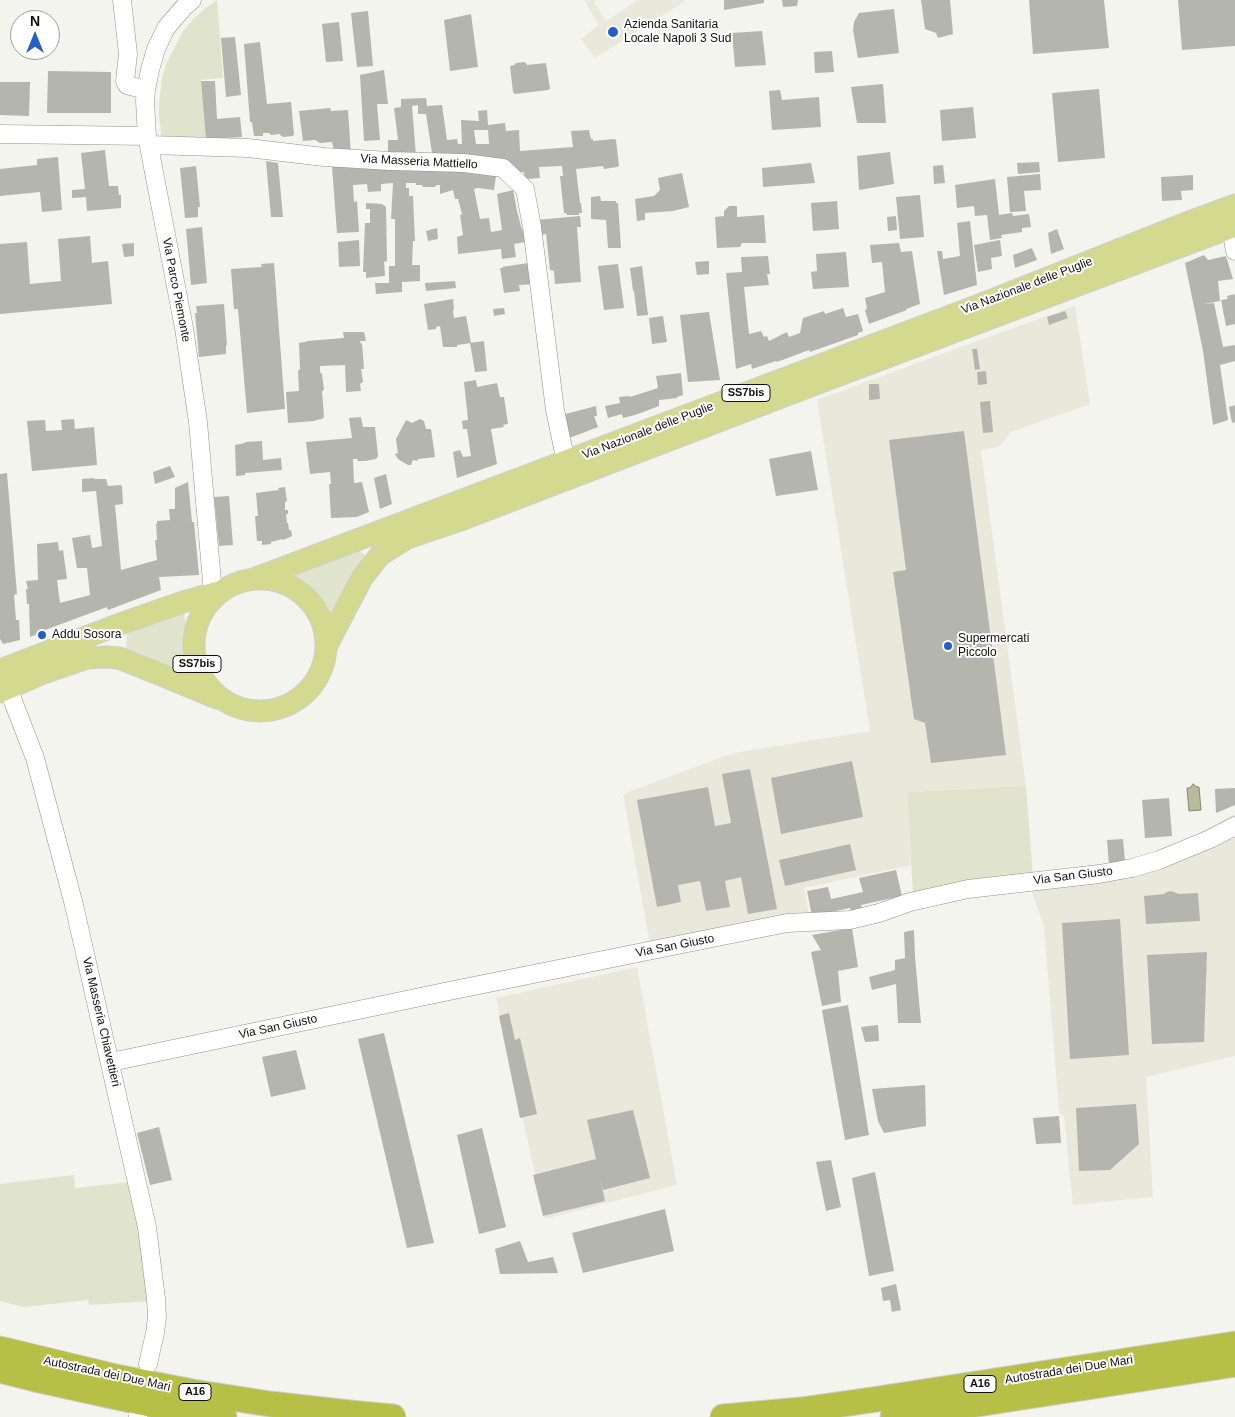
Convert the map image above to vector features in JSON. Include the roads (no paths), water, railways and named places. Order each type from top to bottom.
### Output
[{"type":"highway","name":"Autostrada dei Due Mari","points":[[724,1417],[800,1410],[878,1399],[1235,1344]]},
{"type":"highway","name":"Autostrada dei Due Mari","points":[[0,1349],[116,1377],[193,1392],[350,1414],[393,1417]]},
{"type":"highway","name":"Autostrada dei Due Mari","points":[[893,1417],[1235,1364]]},
{"type":"highway","name":"Autostrada dei Due Mari","points":[[0,1370],[35,1380],[188,1412],[224,1417]]},
{"type":"main road","name":"Via Nazionale delle Puglie","points":[[0,670],[120,624],[216,592],[236,582],[256,578],[566,462],[982,304],[1235,205]]},
{"type":"main road","name":"Via Nazionale delle Puglie","points":[[2,691],[43,673],[87,658],[106,657],[119,658],[151,670],[238,708],[258,711],[279,709],[298,700],[312,686],[322,668],[326,647],[362,578],[380,555],[407,538],[463,519],[1233,226]]},
{"type":"main road","name":"Via Nazionale delle Puglie","points":[[256,578],[278,582],[298,591],[314,606],[323,626],[326,647]]},
{"type":"main road","name":"Via Nazionale delle Puglie","points":[[216,592],[205,608],[197,626],[194,646],[197,666],[206,684],[220,698],[238,708]]},
{"type":"street","points":[[122,0],[128,54],[125,81],[127,85],[146,90]]},
{"type":"street","name":"Via Parco Piemonte","points":[[192,0],[166,28],[156,49],[146,90],[148,141],[184,328],[198,422],[216,592]]},
{"type":"street","name":"Via Masseria Mattiello","points":[[0,134],[148,141],[372,160],[464,162],[503,168],[525,189],[532,228],[554,410],[566,462]]},
{"type":"street","points":[[1233,226],[1235,251]]},
{"type":"street","name":"Via Masseria Chiavettieri","points":[[2,691],[11,696],[35,758],[74,905],[147,1227],[156,1299],[155,1333],[148,1364]]},
{"type":"street","name":"Via San Giusto","points":[[111,1062],[458,989],[787,923],[850,920],[910,902],[968,889],[1099,874],[1132,868],[1159,860],[1235,826]]},
{"type":"place","name":"Azienda Sanitaria Locale Napoli 3 Sud","points":[[613,32]]},
{"type":"place","name":"Addu Sosora","points":[[42,635]]},
{"type":"place","name":"Supermercati Piccolo","points":[[948,646]]}]
